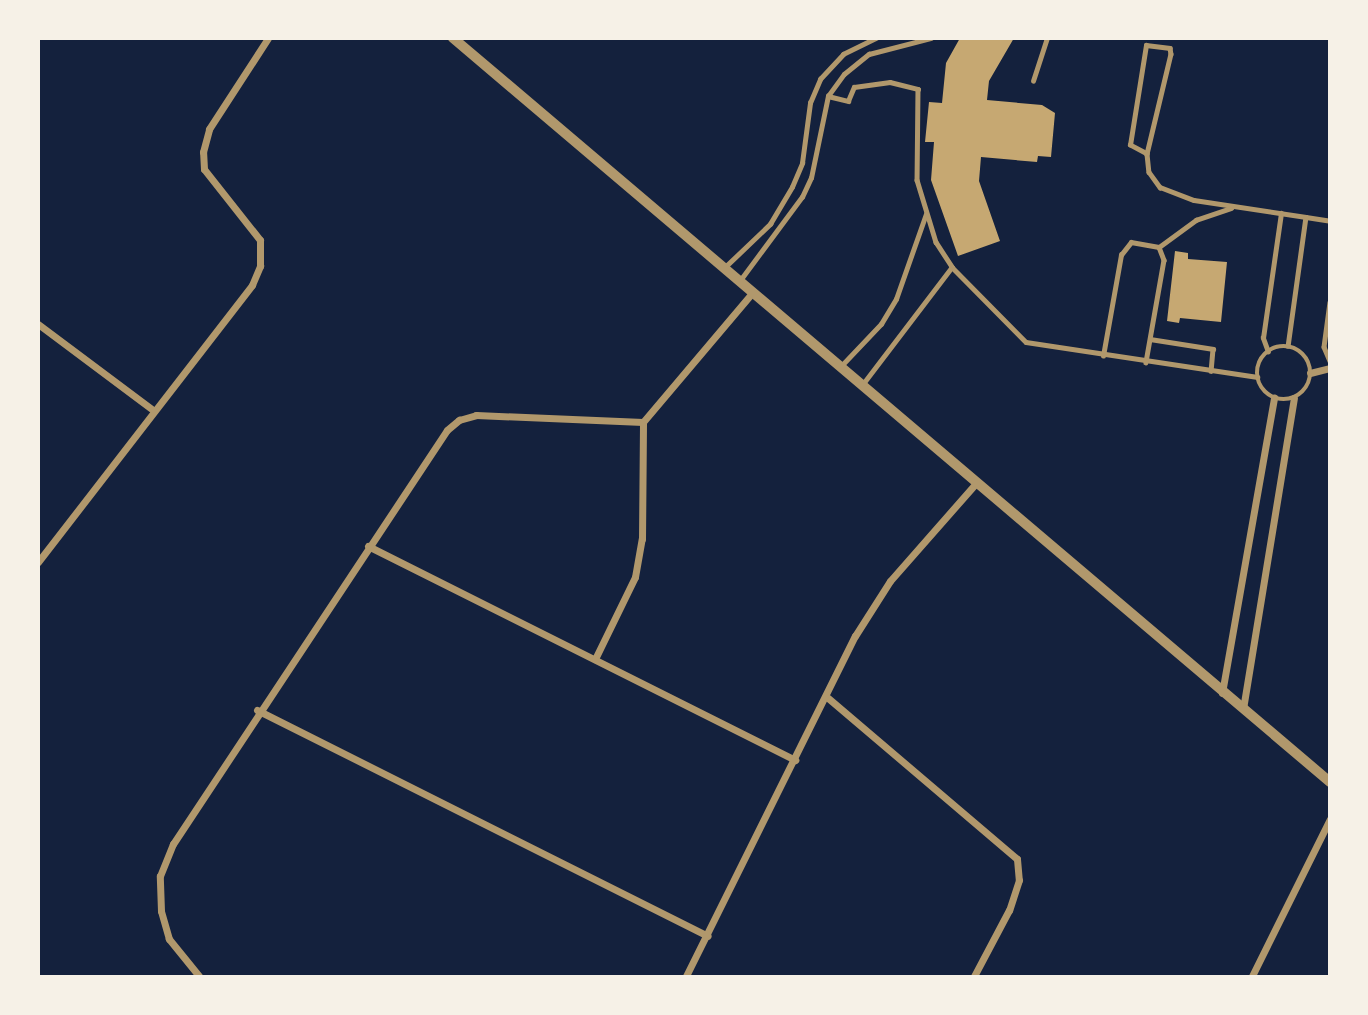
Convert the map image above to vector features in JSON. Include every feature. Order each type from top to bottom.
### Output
[{"type":"street","points":[[38,562],[251,285],[260,267],[260,240],[204,169],[203,152],[209,129],[268,38]]},
{"type":"street","points":[[453,38],[751,294],[977,482],[1329,782]]},
{"type":"street","points":[[595,659],[635,577],[642,539],[643,422],[751,294]]},
{"type":"street","points":[[38,324],[153,410]]},
{"type":"street","points":[[1310,373],[1329,368]]},
{"type":"street","points":[[1222,693],[1274,398]]},
{"type":"street","points":[[1244,709],[1294,398]]},
{"type":"street","points":[[199,976],[169,939],[161,911],[160,876],[173,844],[257,710],[447,430],[459,420],[476,415],[643,422]]},
{"type":"street","points":[[686,976],[828,698],[855,636],[890,581],[977,482]]},
{"type":"street","points":[[368,545],[795,760]]},
{"type":"street","points":[[828,698],[1017,859],[1019,880],[1009,910],[974,976]]},
{"type":"street","points":[[257,710],[708,936]]},
{"type":"street","points":[[1252,976],[1329,819]]},
{"type":"lane","points":[[723,269],[770,224],[792,187],[802,163],[810,103],[820,79],[843,54],[876,38]]},
{"type":"lane","points":[[739,283],[802,197],[811,178],[828,96],[845,74],[869,54],[931,38]]},
{"type":"lane","points":[[1033,81],[1047,38]]},
{"type":"lane","points":[[1147,154],[1130,145],[1146,45],[1170,48],[1171,54],[1147,154],[1149,172],[1160,187],[1194,200],[1329,221]]},
{"type":"lane","points":[[828,96],[848,101],[854,87],[890,82],[918,89],[917,180],[936,242],[952,267],[1026,342],[1103,356],[1257,377]]},
{"type":"lane","points":[[1103,356],[1121,255],[1131,242],[1159,247],[1196,220],[1239,207]]},
{"type":"lane","points":[[839,367],[881,324],[895,299],[926,213]]},
{"type":"lane","points":[[1268,352],[1263,338],[1281,213]]},
{"type":"lane","points":[[1287,346],[1306,217]]},
{"type":"lane","points":[[1146,362],[1164,260],[1159,247]]},
{"type":"lane","points":[[862,386],[952,267]]},
{"type":"lane","points":[[1329,302],[1324,347],[1329,362]]},
{"type":"lane","points":[[1150,339],[1213,349],[1211,371]]},
{"type":"lane","points":[[1287,346],[1301,352],[1310,373],[1306,388],[1294,398],[1274,398],[1263,390],[1257,377],[1260,361],[1268,352],[1287,346]]},
{"type":"building","points":[[960,38],[1014,38],[989,81],[987,100],[1042,105],[1055,113],[1051,157],[1038,156],[1037,162],[981,157],[979,181],[1000,241],[958,256],[931,180],[934,142],[925,142],[929,102],[942,103],[946,63]]},
{"type":"building","points":[[1175,251],[1188,253],[1188,259],[1227,262],[1221,322],[1180,318],[1179,323],[1167,321]]}]
